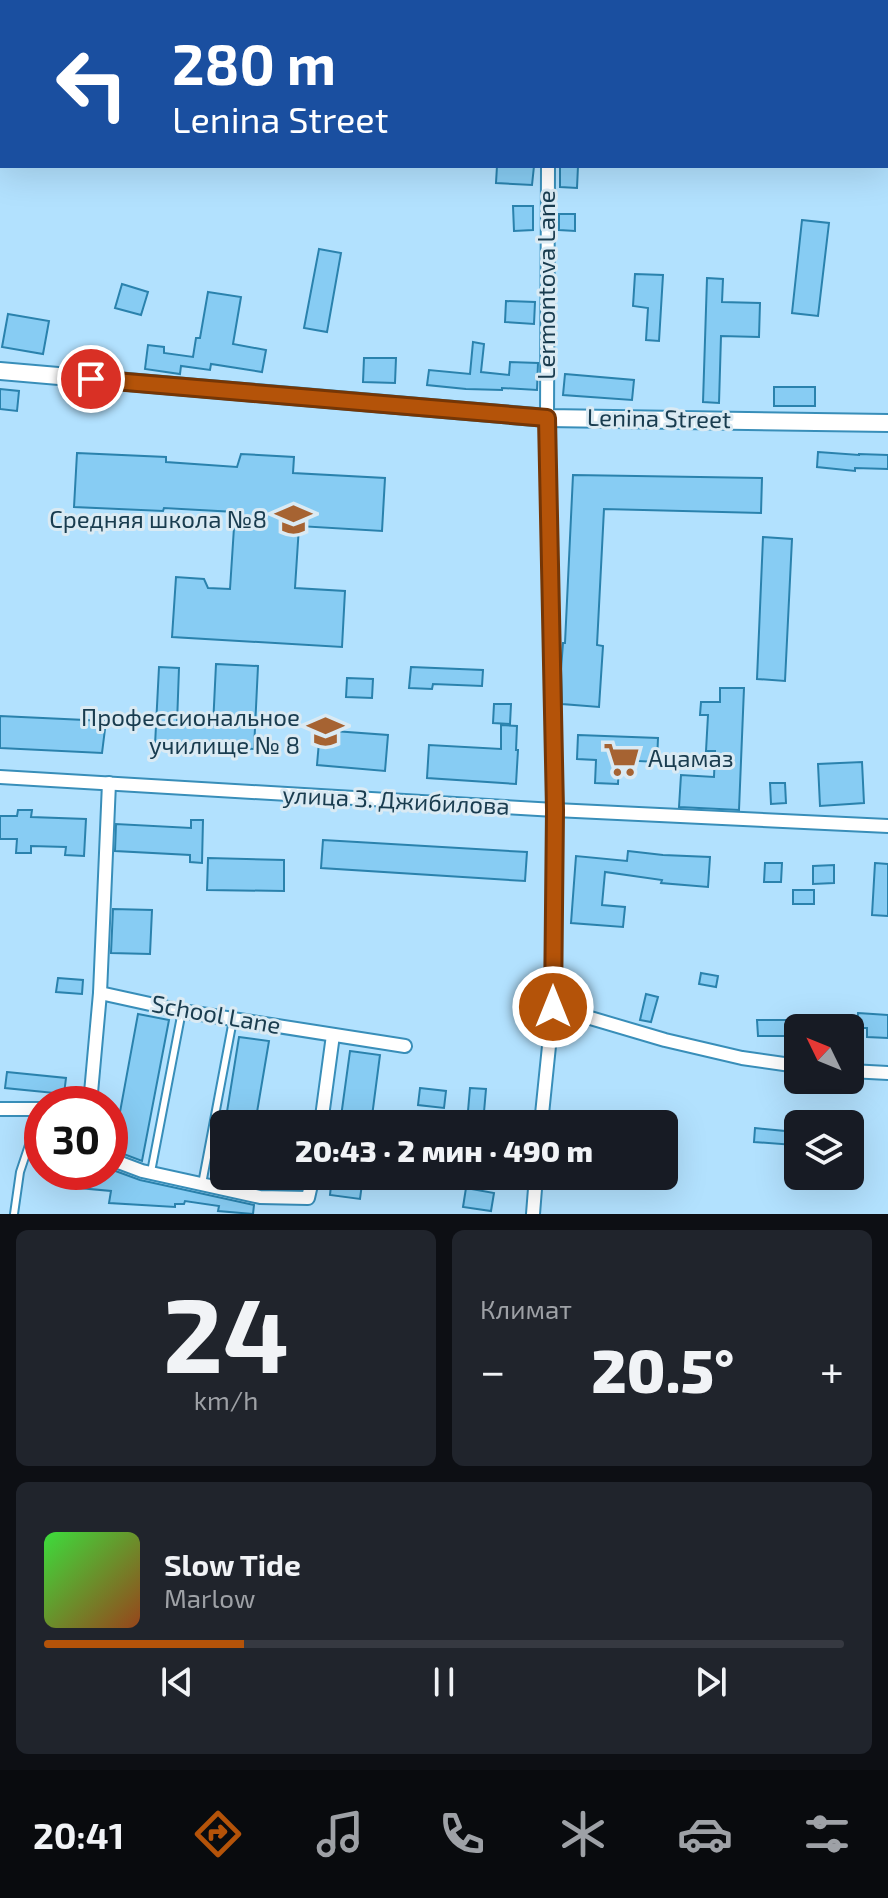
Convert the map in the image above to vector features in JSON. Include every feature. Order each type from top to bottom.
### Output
[{"type":"street","name":"Lermontova Lane","points":[[542,1110],[553,1007],[555,810],[547,418],[548,168]]},
{"type":"street","name":"Lenina Street","points":[[0,371],[547,418],[888,423]]},
{"type":"street","name":"улица З. Джибилова","points":[[0,777],[888,826]]},
{"type":"street","points":[[92,1086],[100,993],[109,783]]},
{"type":"street","name":"School Lane","points":[[100,993],[233,1020],[405,1046]]},
{"type":"street","points":[[553,1007],[665,1040],[742,1058],[784,1064]]},
{"type":"street","points":[[323,1110],[333,1035]]},
{"type":"street","points":[[864,1072],[888,1073]]},
{"type":"street","points":[[0,1109],[24,1109]]},
{"type":"street","points":[[128,1165],[210,1186]]},
{"type":"street","points":[[229,1190],[260,1197],[308,1198],[310,1190]]},
{"type":"street","points":[[533,1214],[535,1190]]},
{"type":"lane","points":[[151,1172],[182,1011]]},
{"type":"lane","points":[[202,1184],[233,1020]]},
{"type":"lane","points":[[14,1214],[24,1160]]},
{"type":"building","points":[[497,168],[534,168],[532,185],[496,183]]},
{"type":"building","points":[[560,168],[578,168],[577,188],[560,187]]},
{"type":"building","points":[[513,206],[533,206],[533,230],[514,231]]},
{"type":"building","points":[[559,214],[575,214],[575,231],[559,230]]},
{"type":"building","points":[[802,220],[829,223],[818,316],[792,313]]},
{"type":"building","points":[[319,249],[341,253],[327,332],[304,328]]},
{"type":"building","points":[[635,274],[663,275],[659,341],[646,340],[648,308],[633,306]]},
{"type":"building","points":[[707,278],[723,279],[722,302],[760,303],[759,337],[721,336],[719,403],[703,402]]},
{"type":"building","points":[[122,284],[148,292],[141,315],[115,308]]},
{"type":"building","points":[[208,292],[241,297],[233,344],[266,350],[262,372],[211,364],[210,370],[181,366],[180,374],[145,369],[148,345],[164,347],[164,353],[193,357],[196,338],[200,338]]},
{"type":"building","points":[[506,301],[535,302],[534,324],[505,322]]},
{"type":"building","points":[[8,314],[49,321],[43,354],[2,347]]},
{"type":"building","points":[[473,342],[484,344],[481,372],[509,375],[510,362],[538,363],[537,390],[427,385],[429,370],[470,374]]},
{"type":"building","points":[[364,358],[396,358],[395,383],[363,382]]},
{"type":"building","points":[[565,374],[634,380],[632,400],[563,395]]},
{"type":"building","points":[[774,387],[815,387],[815,406],[774,406]]},
{"type":"building","points":[[0,389],[19,391],[17,411],[0,409]]},
{"type":"building","points":[[818,452],[888,455],[888,469],[855,468],[855,471],[817,467]]},
{"type":"building","points":[[77,453],[166,457],[166,462],[237,467],[241,454],[294,457],[293,473],[385,478],[382,531],[299,526],[295,588],[345,591],[342,647],[172,637],[176,577],[204,579],[208,588],[230,589],[235,512],[74,507]]},
{"type":"building","points":[[573,475],[762,478],[761,513],[604,509],[597,645],[603,646],[599,707],[562,704],[561,669]]},
{"type":"building","points":[[763,537],[792,539],[785,681],[757,679]]},
{"type":"building","points":[[216,664],[258,666],[254,749],[155,745],[159,667],[179,668],[177,724],[213,726]]},
{"type":"building","points":[[411,667],[483,670],[482,686],[433,684],[432,689],[409,688]]},
{"type":"building","points":[[347,678],[373,679],[372,698],[346,697]]},
{"type":"building","points":[[720,688],[744,688],[739,810],[679,807],[681,775],[714,777],[715,751],[706,751],[708,715],[700,715],[701,702],[720,702]]},
{"type":"building","points":[[494,704],[511,704],[510,724],[493,723]]},
{"type":"building","points":[[0,716],[106,721],[102,753],[0,748]]},
{"type":"building","points":[[501,725],[517,726],[516,784],[427,778],[429,745],[501,749]]},
{"type":"building","points":[[320,730],[388,735],[385,771],[317,765]]},
{"type":"building","name":"Ацамаз","points":[[578,735],[658,738],[657,762],[619,760],[618,784],[595,783],[596,760],[577,759]]},
{"type":"building","points":[[862,762],[864,803],[820,806],[818,764]]},
{"type":"building","points":[[770,783],[785,783],[786,803],[771,804]]},
{"type":"building","points":[[18,810],[32,810],[31,817],[86,819],[84,856],[65,855],[66,847],[31,846],[31,853],[16,853],[17,839],[0,839],[0,816],[17,816]]},
{"type":"building","points":[[191,820],[203,820],[202,863],[190,862],[190,855],[115,851],[116,824],[191,828]]},
{"type":"building","points":[[323,840],[527,852],[525,881],[321,868]]},
{"type":"building","points":[[628,851],[710,857],[708,887],[661,883],[662,880],[605,872],[602,905],[625,907],[623,927],[571,923],[576,856],[627,861]]},
{"type":"building","points":[[208,858],[284,860],[284,891],[207,890]]},
{"type":"building","points":[[765,863],[782,863],[781,882],[764,882]]},
{"type":"building","points":[[875,863],[888,864],[888,916],[872,915]]},
{"type":"building","points":[[834,865],[834,883],[813,884],[813,866]]},
{"type":"building","points":[[793,890],[814,890],[814,904],[793,904]]},
{"type":"building","points":[[113,909],[152,910],[150,954],[111,953]]},
{"type":"building","points":[[701,973],[718,976],[716,987],[699,984]]},
{"type":"building","points":[[58,978],[83,980],[82,994],[56,992]]},
{"type":"building","points":[[646,994],[658,997],[651,1022],[640,1020]]},
{"type":"building","points":[[858,1013],[888,1015],[888,1038],[867,1037],[864,1014]]},
{"type":"building","points":[[138,1014],[169,1020],[142,1161],[128,1156],[128,1086],[125,1086]]},
{"type":"building","points":[[757,1020],[784,1020],[784,1036],[758,1036]]},
{"type":"building","points":[[239,1037],[269,1041],[257,1110],[227,1110]]},
{"type":"building","points":[[350,1051],[380,1055],[373,1110],[342,1110]]},
{"type":"building","points":[[7,1072],[66,1078],[65,1086],[24,1086],[24,1090],[5,1088]]},
{"type":"building","points":[[420,1088],[446,1091],[444,1108],[418,1105]]},
{"type":"building","points":[[470,1088],[486,1089],[484,1110],[468,1110]]},
{"type":"building","points":[[755,1128],[784,1131],[784,1144],[754,1142]]},
{"type":"building","points":[[128,1176],[254,1205],[253,1214],[218,1211],[219,1206],[185,1201],[184,1204],[175,1204],[175,1207],[109,1203],[111,1191],[100,1190],[128,1190]]},
{"type":"building","points":[[331,1190],[361,1190],[360,1199],[330,1195]]},
{"type":"building","points":[[466,1190],[494,1193],[491,1211],[463,1207]]},
{"type":"place","name":"Средняя школа №8","points":[[293,520]]},
{"type":"place","name":"Профессиональное училище № 8","points":[[326,732]]},
{"type":"place","name":"Ацамаз","points":[[622,759]]},
{"type":"route","points":[[91,379],[547,418],[555,810],[553,1007]]}]
